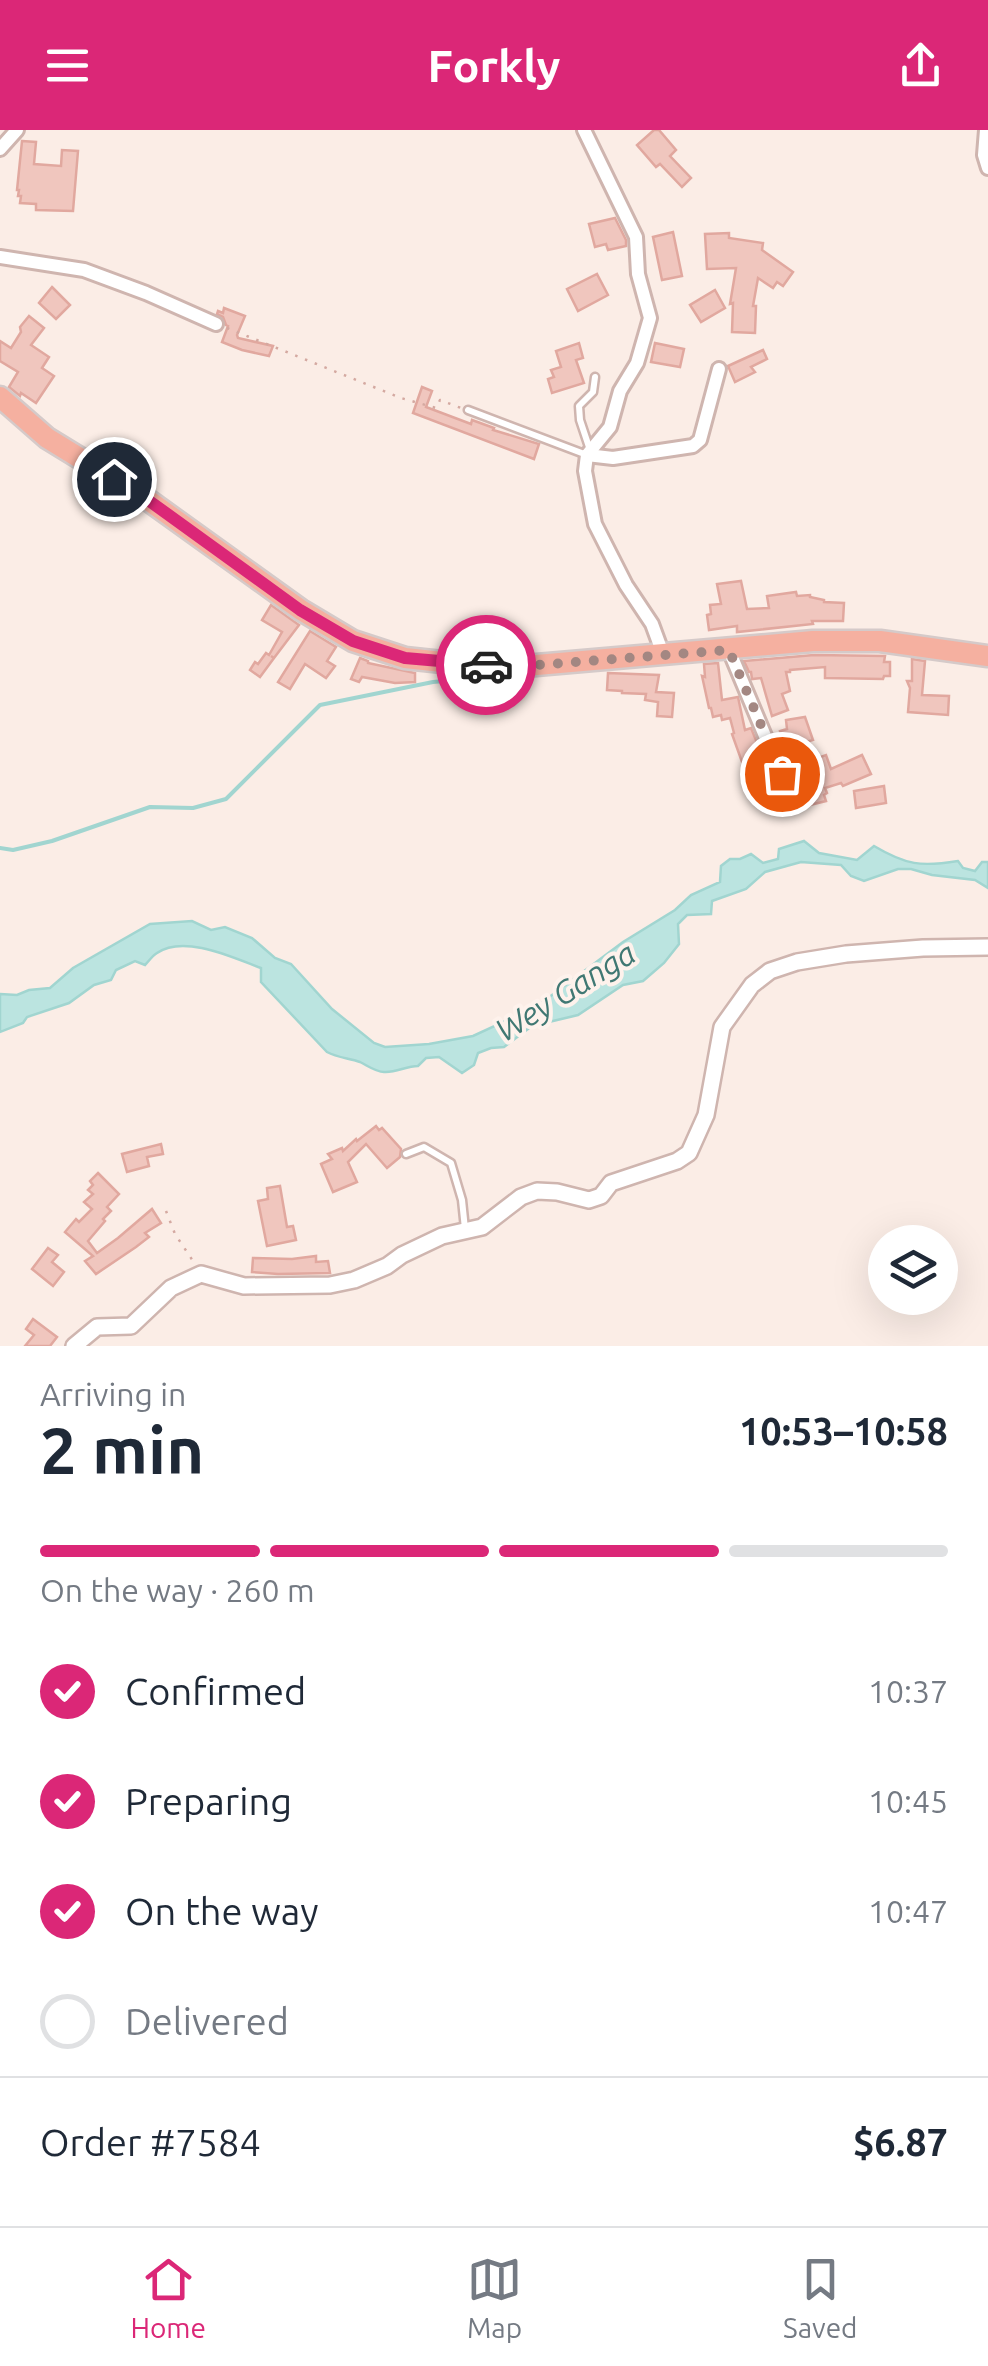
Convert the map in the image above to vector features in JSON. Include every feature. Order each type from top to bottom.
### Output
[{"type":"highway","points":[[0,398],[47,438],[148,500],[300,610],[353,641],[405,658],[525,666],[813,642],[880,641],[988,656]]},
{"type":"street","points":[[0,149],[17,130]]},
{"type":"street","points":[[584,130],[636,237],[638,274],[650,318],[637,364],[620,392],[610,428],[589,453],[585,471],[595,524],[626,585],[652,624],[663,654]]},
{"type":"street","points":[[986,130],[984,155],[988,168]]},
{"type":"street","points":[[0,257],[84,270],[216,324]]},
{"type":"street","points":[[589,453],[613,458],[693,446],[700,440],[719,369]]},
{"type":"street","points":[[729,650],[782,774]]},
{"type":"street","points":[[74,1346],[97,1327],[132,1326],[170,1288],[201,1274],[244,1286],[330,1285],[387,1266],[442,1236],[482,1226],[521,1197],[537,1191],[589,1200],[602,1196],[611,1183],[689,1154],[706,1115],[722,1027],[752,985],[770,971],[846,954],[988,947]]},
{"type":"lane","points":[[589,453],[579,406],[593,392],[594,377]]},
{"type":"lane","points":[[468,410],[589,453]]},
{"type":"lane","points":[[406,1154],[424,1147],[451,1164],[466,1232]]},
{"type":"path","points":[[216,324],[401,398],[436,408],[440,400],[468,410]]},
{"type":"path","points":[[166,1211],[175,1234],[201,1274]]},
{"type":"water","name":"Wey Ganga","points":[[804,841],[819,853],[857,860],[874,846],[914,863],[958,861],[963,868],[975,871],[982,862],[988,862],[988,888],[975,880],[911,869],[898,869],[864,881],[851,876],[841,865],[801,862],[765,872],[746,889],[712,901],[711,914],[687,915],[678,924],[679,944],[643,981],[623,985],[578,1015],[532,1026],[504,1047],[478,1053],[474,1065],[462,1073],[439,1057],[426,1058],[418,1066],[384,1072],[331,1054],[261,982],[261,968],[195,947],[168,948],[145,965],[135,961],[116,970],[111,980],[94,985],[69,1003],[27,1017],[23,1023],[0,1032],[0,994],[17,995],[50,988],[73,968],[150,924],[192,921],[211,930],[225,927],[252,938],[275,958],[291,964],[332,1009],[374,1043],[385,1047],[429,1044],[473,1036],[536,1007],[691,895],[720,882],[721,866],[730,859],[751,854],[763,863],[778,859],[779,849]]},
{"type":"building","points":[[659,130],[676,150],[670,156],[691,178],[682,187],[660,164],[656,167],[637,145]]},
{"type":"building","points":[[22,141],[36,142],[34,164],[61,166],[62,150],[78,151],[73,211],[36,210],[36,204],[20,203],[17,190]]},
{"type":"building","points":[[615,218],[626,246],[608,250],[606,244],[595,247],[589,224]]},
{"type":"building","points":[[673,232],[682,276],[662,280],[653,237]]},
{"type":"building","points":[[729,233],[729,238],[763,243],[762,250],[793,272],[783,286],[777,282],[773,288],[758,278],[753,306],[755,333],[732,332],[733,303],[730,304],[736,268],[707,269],[705,234]]},
{"type":"building","points":[[597,274],[608,295],[578,311],[567,289]]},
{"type":"building","points":[[52,287],[70,305],[56,319],[39,303]]},
{"type":"building","points":[[715,290],[725,308],[701,322],[690,305]]},
{"type":"building","points":[[224,308],[245,316],[238,338],[273,346],[269,356],[222,342],[228,326],[217,314],[223,313]]},
{"type":"building","points":[[29,316],[44,328],[31,345],[49,357],[42,368],[54,376],[36,403],[9,387],[18,372],[0,361],[0,341],[11,348]]},
{"type":"building","points":[[579,343],[583,358],[576,360],[584,383],[552,393],[548,379],[554,377],[551,370],[561,367],[556,351]]},
{"type":"building","points":[[655,343],[684,349],[680,367],[651,362]]},
{"type":"building","points":[[763,350],[767,359],[751,367],[755,372],[735,382],[728,366]]},
{"type":"building","points":[[422,387],[432,391],[426,407],[539,444],[534,459],[413,413]]},
{"type":"building","points":[[741,581],[747,609],[769,608],[767,596],[796,592],[797,596],[844,603],[843,621],[812,621],[813,624],[737,632],[737,626],[709,630],[710,605],[721,604],[717,584]]},
{"type":"building","points":[[271,605],[299,625],[260,677],[250,670],[266,653],[269,655],[282,632],[262,620]]},
{"type":"building","points":[[310,631],[336,647],[327,661],[335,666],[326,678],[305,664],[290,689],[278,682]]},
{"type":"building","points":[[814,655],[885,656],[884,662],[890,662],[890,676],[825,678],[825,667],[790,670],[786,672],[790,691],[782,694],[788,710],[772,716],[761,678],[752,679],[744,661]]},
{"type":"building","points":[[360,658],[415,673],[415,682],[351,679]]},
{"type":"building","points":[[912,659],[925,661],[922,695],[949,696],[948,715],[908,712],[907,681],[912,681]]},
{"type":"building","points":[[718,663],[722,700],[738,697],[745,730],[751,728],[762,755],[742,762],[730,718],[713,717],[702,676],[705,677],[704,664]]},
{"type":"building","points":[[608,673],[659,675],[656,692],[674,693],[672,717],[657,716],[658,702],[645,700],[646,694],[607,690]]},
{"type":"building","points":[[805,717],[813,740],[806,742],[812,760],[826,755],[831,769],[862,755],[871,774],[843,786],[841,783],[825,788],[826,801],[810,805],[807,796],[811,794],[803,769],[793,771],[780,731],[787,729],[786,720]]},
{"type":"building","points":[[884,786],[886,803],[856,808],[854,791]]},
{"type":"building","points":[[376,1126],[401,1149],[400,1157],[387,1168],[366,1144],[348,1162],[357,1182],[333,1192],[321,1164],[332,1159],[328,1154],[342,1148],[343,1151]]},
{"type":"building","points":[[161,1144],[163,1154],[147,1157],[149,1166],[127,1172],[122,1154]]},
{"type":"building","points":[[98,1173],[119,1194],[107,1207],[111,1211],[105,1221],[88,1241],[97,1253],[152,1209],[161,1223],[145,1233],[149,1237],[96,1274],[85,1261],[93,1256],[65,1232],[92,1209],[84,1202],[93,1194],[88,1190],[93,1185],[90,1181]]},
{"type":"building","points":[[280,1186],[287,1227],[293,1226],[296,1240],[267,1246],[258,1201],[268,1199],[267,1188]]},
{"type":"building","points":[[48,1248],[58,1255],[52,1262],[64,1272],[53,1286],[32,1269]]},
{"type":"building","points":[[316,1256],[316,1262],[328,1261],[330,1273],[252,1272],[253,1258]]},
{"type":"building","points":[[33,1319],[57,1337],[50,1346],[25,1346],[34,1335],[26,1329]]},
{"type":"waterway","points":[[0,848],[13,850],[52,841],[150,807],[193,808],[226,799],[320,705],[433,682],[509,675]]},
{"type":"way so far","points":[[486,665],[525,666],[729,650],[782,774]]},
{"type":"route","points":[[114,479],[300,610],[353,641],[405,658],[486,665]]}]
